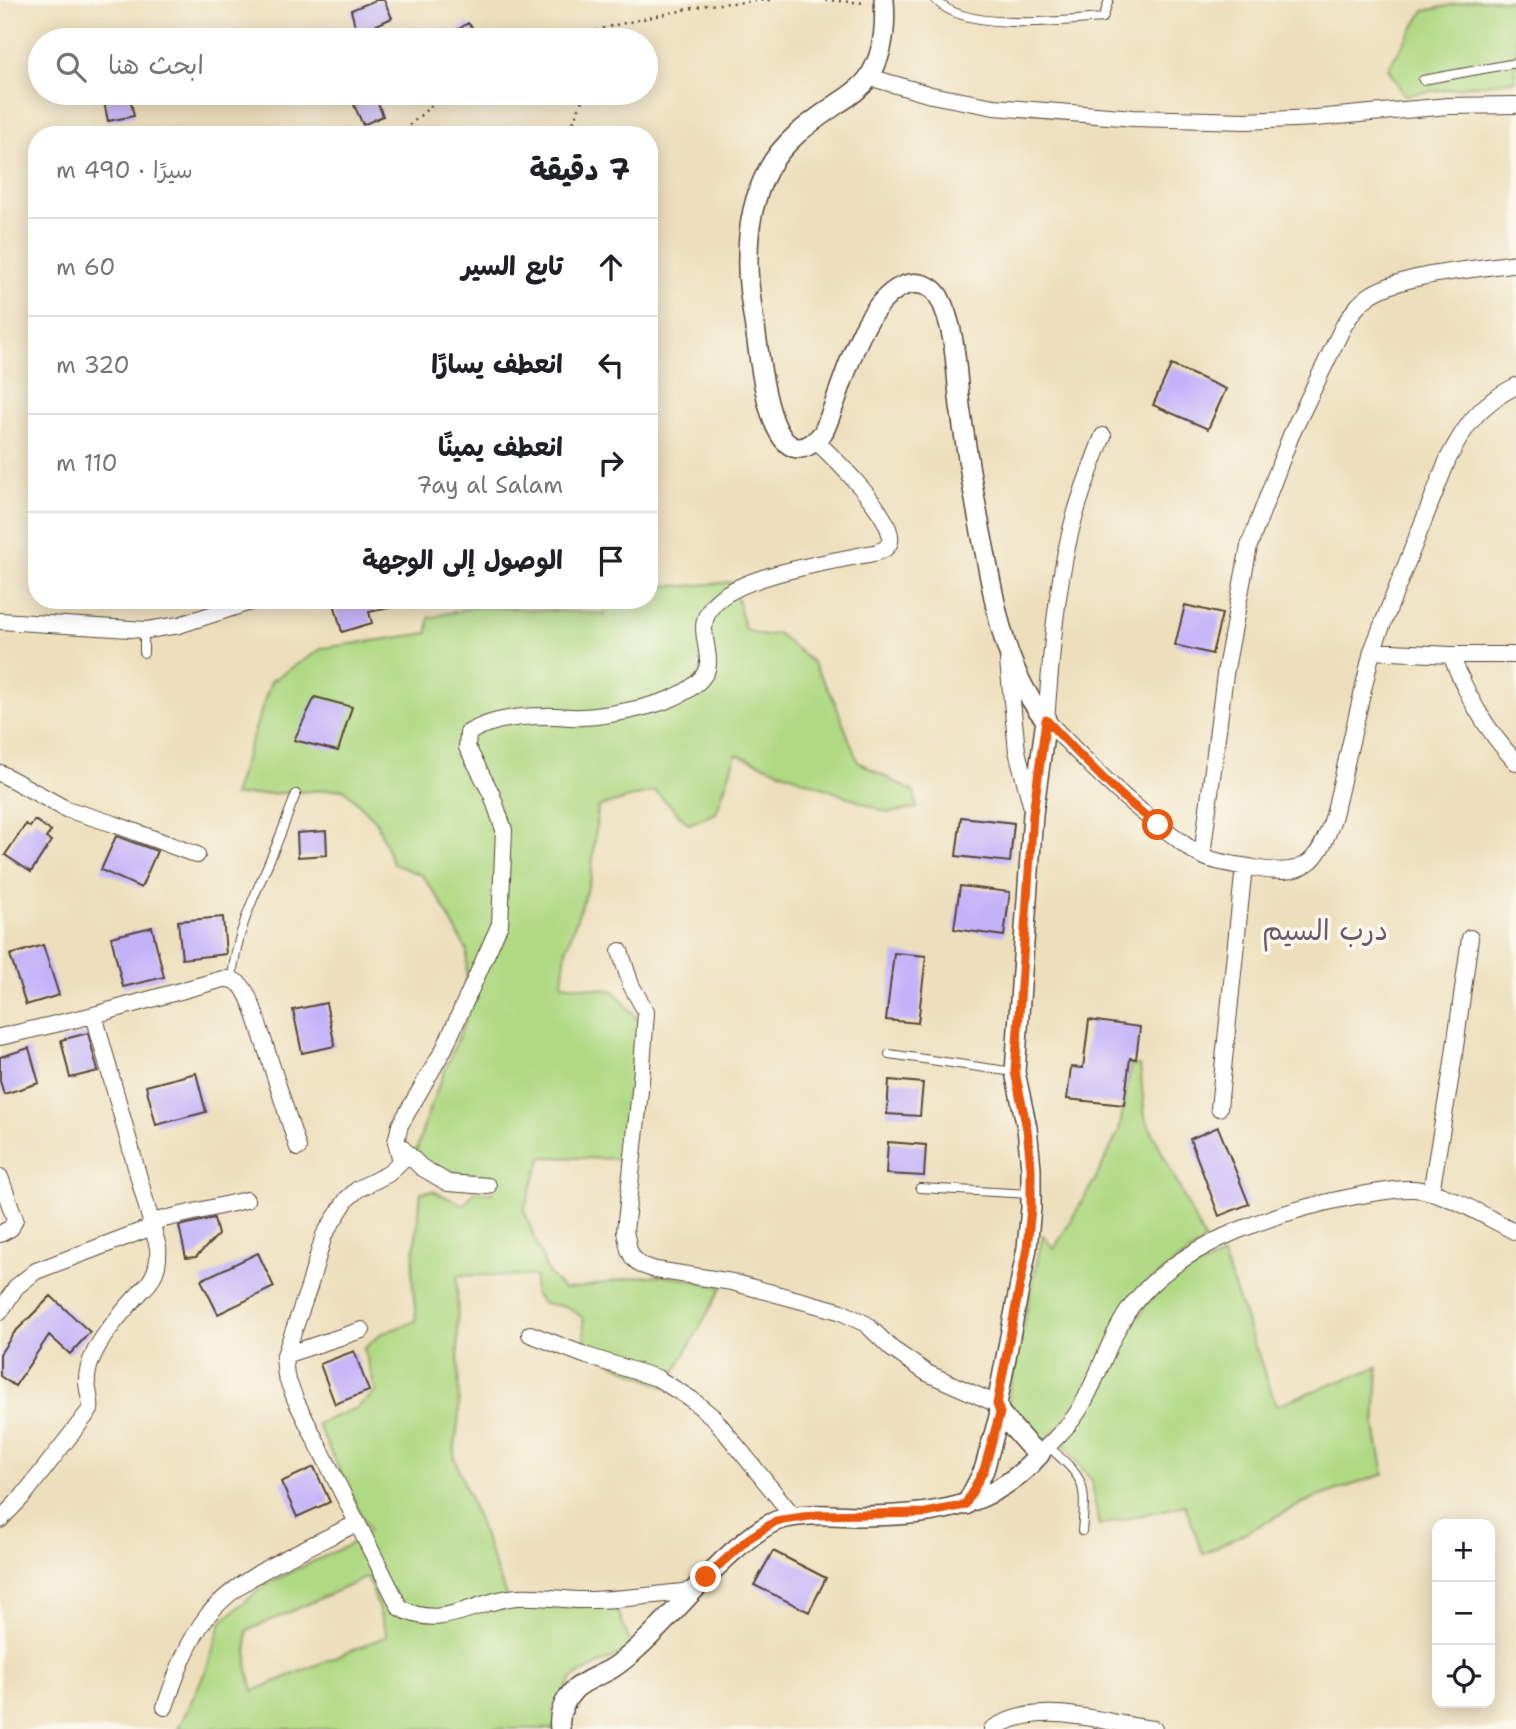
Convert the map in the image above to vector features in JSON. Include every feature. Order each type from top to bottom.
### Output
[{"type":"street","points":[[884,2],[886,18],[883,40],[869,77],[856,91],[803,129],[777,156],[760,186],[751,223],[749,292],[770,415],[781,436],[789,444],[799,447],[816,441],[829,420],[850,357],[875,313],[897,289],[919,283],[930,287],[938,296],[945,312],[954,350],[973,492],[996,607],[1022,686],[1034,707],[1046,720],[1137,810],[1202,856],[1278,873],[1296,869],[1308,863],[1318,853],[1334,815],[1372,651],[1448,459],[1462,432],[1487,404],[1516,386]]},
{"type":"street","points":[[869,77],[993,107],[1134,118],[1257,121],[1448,106],[1516,105]]},
{"type":"street","points":[[1202,856],[1225,674],[1249,546],[1291,435],[1352,311],[1372,294],[1414,279],[1516,263]]},
{"type":"street","points":[[965,1505],[984,1470],[1027,1248],[1031,1194],[1027,1129],[1015,1072],[1033,814],[1046,720],[1055,621],[1069,540],[1079,499],[1103,436]]},
{"type":"street","points":[[690,1591],[613,1599],[515,1597],[448,1616],[414,1616],[400,1608],[296,1401],[283,1366],[324,1235],[347,1199],[358,1189],[396,1168],[401,1161],[396,1142],[400,1125],[444,1049],[500,925],[504,830],[492,795],[467,747],[468,733],[481,725],[499,721],[543,716],[582,717],[667,701],[699,683],[709,663],[702,626],[712,606],[730,590],[760,578],[886,548],[890,541],[889,530],[870,500],[852,475],[816,441]]},
{"type":"street","points":[[0,621],[144,630],[179,625],[229,609]]},
{"type":"street","points":[[1007,645],[1017,751],[1033,814]]},
{"type":"street","points":[[1372,651],[1516,655]]},
{"type":"street","points":[[1451,655],[1464,689],[1479,716],[1497,742],[1516,762]]},
{"type":"street","points":[[0,773],[66,809],[197,855]]},
{"type":"street","points":[[1219,1108],[1244,866]]},
{"type":"street","points":[[1431,1192],[1470,938]]},
{"type":"street","points":[[620,951],[631,985],[646,1012],[625,1231],[633,1258],[641,1265],[656,1270],[732,1282],[839,1311],[866,1324],[892,1349],[927,1373],[998,1408],[1029,1446],[1044,1450]]},
{"type":"street","points":[[0,1037],[94,1015],[223,979],[232,979],[244,987],[253,1008],[298,1148]]},
{"type":"street","points":[[0,1520],[23,1496],[90,1410],[87,1377],[91,1361],[100,1343],[156,1273],[159,1261],[152,1224],[94,1015]]},
{"type":"street","points":[[396,1142],[421,1167],[448,1182],[488,1186]]},
{"type":"street","points":[[0,1177],[15,1219],[11,1228],[0,1234]]},
{"type":"street","points":[[560,1729],[561,1713],[575,1689],[622,1662],[690,1591],[732,1552],[776,1521],[794,1517],[899,1515],[951,1509],[982,1499],[1031,1465],[1079,1412],[1117,1332],[1136,1300],[1165,1272],[1185,1258],[1248,1227],[1290,1212],[1380,1192],[1413,1189],[1431,1192],[1516,1232]]},
{"type":"street","points":[[0,1312],[16,1287],[36,1271],[152,1224],[246,1200]]},
{"type":"street","points":[[285,1355],[362,1330]]},
{"type":"street","points":[[530,1334],[587,1356],[657,1378],[691,1399],[714,1418],[794,1517]]},
{"type":"street","points":[[165,1707],[184,1654],[208,1615],[248,1578],[357,1522]]},
{"type":"street","points":[[992,1729],[1018,1716],[1039,1713],[1154,1729]]},
{"type":"lane","points":[[936,0],[958,14],[1022,24],[1103,18],[1110,0]]},
{"type":"lane","points":[[1423,80],[1516,63]]},
{"type":"lane","points":[[144,630],[144,653]]},
{"type":"lane","points":[[232,979],[242,923],[296,794]]},
{"type":"lane","points":[[889,1054],[1015,1072]]},
{"type":"lane","points":[[920,1188],[1031,1194]]},
{"type":"lane","points":[[1044,1450],[1082,1480],[1085,1505],[1083,1531]]},
{"type":"path","points":[[604,28],[707,5],[770,0]]},
{"type":"path","points":[[825,0],[884,2]]},
{"type":"path","points":[[409,126],[432,105]]},
{"type":"path","points":[[572,126],[580,105]]},
{"type":"green space","points":[[1475,0],[1516,0],[1516,80],[1404,95],[1388,68],[1424,11]]},
{"type":"green space","points":[[733,582],[745,629],[763,636],[777,633],[813,663],[834,700],[858,762],[914,792],[917,808],[889,813],[736,754],[716,813],[689,824],[655,791],[598,807],[591,878],[566,950],[562,984],[614,991],[641,1023],[622,1159],[542,1157],[524,1210],[548,1273],[563,1289],[650,1276],[677,1278],[722,1287],[666,1388],[586,1350],[583,1318],[568,1307],[543,1303],[534,1293],[535,1276],[457,1275],[459,1415],[454,1456],[509,1604],[616,1606],[632,1648],[572,1678],[554,1710],[557,1729],[178,1729],[207,1668],[222,1621],[266,1584],[353,1543],[369,1531],[317,1424],[356,1408],[376,1392],[364,1349],[380,1334],[416,1321],[412,1272],[421,1192],[433,1191],[464,1205],[474,1192],[493,1193],[493,1177],[440,1169],[423,1159],[416,1151],[430,1107],[465,1021],[467,951],[441,902],[422,875],[393,864],[376,821],[344,789],[233,796],[271,681],[323,648],[428,633],[429,618],[465,609],[525,609],[604,614],[604,609],[658,609],[658,585]],"holes":[[[368,1577],[387,1636],[253,1691],[247,1664],[247,1631]]]},
{"type":"green space","points":[[1131,1065],[1140,1066],[1145,1117],[1205,1241],[1138,1291],[1072,1414],[1040,1445],[1021,1430],[1011,1407],[1009,1391],[1043,1235],[1054,1249],[1096,1178],[1119,1131]]},
{"type":"green space","points":[[1223,1256],[1276,1405],[1378,1367],[1375,1427],[1384,1474],[1309,1500],[1203,1554],[1185,1505],[1099,1525],[1091,1480],[1064,1446],[1149,1301],[1168,1281]]},
{"type":"building","points":[[376,0],[384,0],[392,18],[370,28],[356,28],[351,10]]},
{"type":"building","points":[[105,105],[132,105],[134,116],[108,121]]},
{"type":"building","points":[[354,105],[379,105],[383,116],[363,125]]},
{"type":"building","points":[[1171,365],[1226,389],[1208,429],[1153,405]]},
{"type":"building","points":[[1185,605],[1222,614],[1212,654],[1175,645]]},
{"type":"building","points":[[336,609],[384,609],[369,612],[372,623],[342,632]]},
{"type":"building","points":[[315,697],[352,707],[338,751],[294,740]]},
{"type":"building","points":[[961,817],[1014,823],[1010,862],[956,856]]},
{"type":"building","points":[[35,820],[51,831],[46,838],[51,841],[31,872],[5,855],[26,824],[30,827]]},
{"type":"building","points":[[326,831],[327,855],[298,857],[297,833]]},
{"type":"building","points":[[116,836],[157,851],[141,888],[101,870]]},
{"type":"building","points":[[960,886],[1010,892],[1004,936],[954,929]]},
{"type":"building","points":[[223,917],[226,954],[182,959],[178,921]]},
{"type":"building","points":[[152,927],[164,977],[123,987],[111,937]]},
{"type":"building","points":[[43,945],[59,995],[26,1005],[10,955]]},
{"type":"building","points":[[894,953],[926,956],[918,1023],[886,1020]]},
{"type":"building","points":[[326,1003],[335,1046],[302,1053],[293,1010]]},
{"type":"building","points":[[1089,1020],[1140,1027],[1136,1059],[1130,1058],[1124,1105],[1067,1099],[1071,1067],[1083,1068]]},
{"type":"building","points":[[88,1033],[98,1071],[70,1078],[61,1040]]},
{"type":"building","points":[[29,1048],[39,1083],[4,1094],[0,1081],[0,1057]]},
{"type":"building","points":[[196,1073],[206,1112],[156,1125],[146,1086]]},
{"type":"building","points":[[889,1080],[923,1083],[920,1116],[887,1114]]},
{"type":"building","points":[[1218,1127],[1249,1204],[1219,1216],[1190,1139]]},
{"type":"building","points":[[888,1142],[926,1145],[924,1176],[886,1174]]},
{"type":"building","points":[[214,1218],[218,1235],[196,1257],[186,1258],[179,1226]]},
{"type":"building","points":[[258,1253],[274,1287],[218,1314],[201,1280]]},
{"type":"building","points":[[51,1296],[90,1332],[70,1354],[49,1335],[15,1386],[0,1376],[0,1354],[14,1333]]},
{"type":"building","points":[[354,1351],[369,1391],[335,1404],[320,1364]]},
{"type":"building","points":[[314,1467],[330,1502],[297,1517],[281,1482]]},
{"type":"building","points":[[773,1551],[826,1578],[809,1612],[754,1585]]},
{"type":"district","name":"درب السيم","points":[[1325,930]]},
{"type":"route","points":[[706,1577],[748,1539],[776,1521],[817,1515],[926,1513],[965,1505],[984,1470],[994,1439],[1000,1413],[997,1404],[1027,1248],[1031,1168],[1027,1129],[1015,1072],[1033,814],[1046,720],[1137,810],[1158,825]]}]
